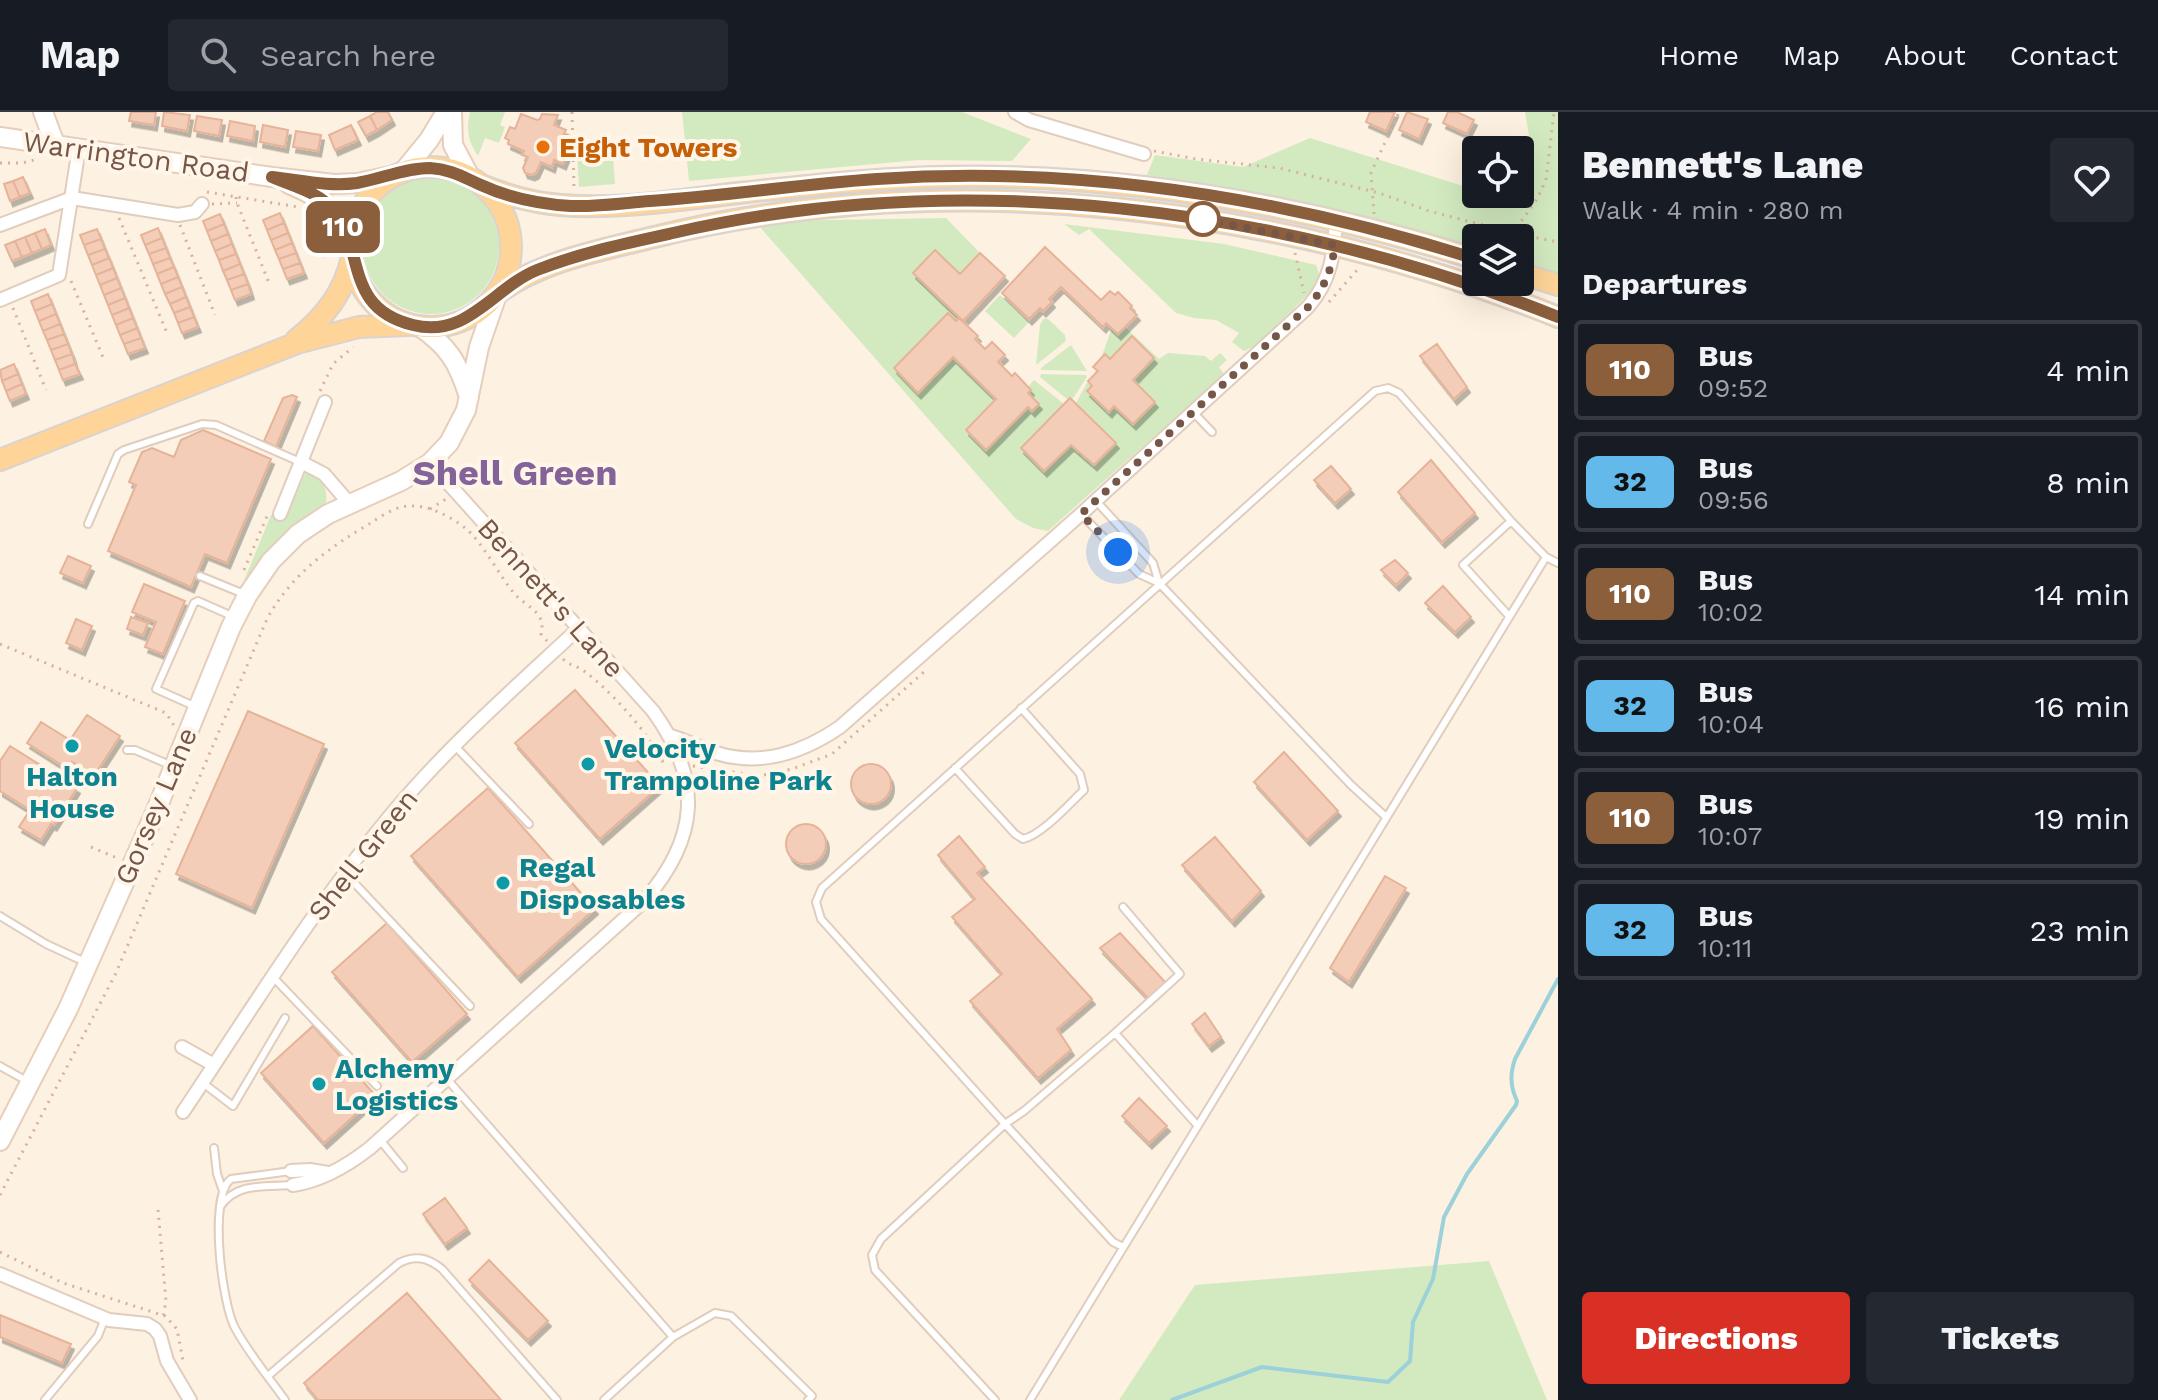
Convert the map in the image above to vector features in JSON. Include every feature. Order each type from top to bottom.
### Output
[{"type":"main road","points":[[282,349],[306,332],[328,309],[345,282],[355,221],[365,202],[379,186],[401,173],[423,168],[446,169],[530,201],[573,206],[686,199],[877,179],[1006,177],[1175,190],[1336,220],[1462,255]]},
{"type":"main road","points":[[476,182],[498,205],[508,228],[508,264],[497,294]]},
{"type":"main road","points":[[0,460],[329,333],[359,327],[456,323],[476,313],[497,294],[536,271],[579,256],[675,232],[765,216],[890,204],[1005,202],[1116,208],[1210,221],[1335,245],[1406,263],[1486,288],[1558,317]]},
{"type":"main road","points":[[352,252],[359,280],[370,299],[387,313],[416,326]]},
{"type":"main road","points":[[1534,277],[1558,285]]},
{"type":"street","points":[[43,112],[50,149]]},
{"type":"street","points":[[401,173],[449,112]]},
{"type":"street","points":[[449,112],[453,145],[476,182]]},
{"type":"street","points":[[1015,112],[1029,120],[1144,154]]},
{"type":"street","name":"Warrington Road","points":[[0,137],[50,149],[79,148],[272,177],[345,184],[401,173]]},
{"type":"street","points":[[4,299],[55,279],[61,270],[79,148]]},
{"type":"street","name":"Warrington Road","points":[[272,177],[326,203],[342,224],[352,252]]},
{"type":"street","points":[[0,225],[72,198],[178,215],[195,212],[203,198]]},
{"type":"street","points":[[668,735],[714,752],[757,759],[789,753],[824,738],[854,715],[1096,501],[1314,300],[1329,273],[1336,220]]},
{"type":"street","name":"Gorsey Lane","points":[[0,1141],[89,963],[247,596],[284,546],[312,523],[401,481],[430,463],[456,433],[497,294]]},
{"type":"street","points":[[416,326],[444,345],[452,355],[469,397]]},
{"type":"street","points":[[280,514],[325,402]]},
{"type":"street","points":[[301,462],[324,474],[349,503]]},
{"type":"street","name":"Bennett's Lane","points":[[293,1185],[311,1182],[359,1157],[380,1140],[644,901],[669,871],[684,840],[689,809],[685,778],[668,735],[653,711],[430,463]]},
{"type":"street","name":"Shell Green","points":[[183,1112],[272,976],[345,873],[401,802],[454,745],[579,628]]},
{"type":"street","points":[[182,1047],[214,1065]]},
{"type":"street","points":[[291,1171],[328,1173]]},
{"type":"street","points":[[0,1274],[105,1318],[147,1324],[155,1329],[172,1370],[190,1400]]},
{"type":"lane","points":[[1123,1247],[1113,1242],[821,919],[816,902],[822,888],[1375,391],[1388,388],[1399,393],[1511,521],[1546,557],[1558,563]]},
{"type":"lane","points":[[1193,412],[1212,432]]},
{"type":"lane","points":[[88,524],[118,454],[202,424],[216,425],[301,462]]},
{"type":"lane","points":[[1096,501],[1153,563],[1159,583]]},
{"type":"lane","points":[[1081,514],[1139,574],[1159,583],[1351,785],[1385,816]]},
{"type":"lane","points":[[1509,616],[1463,565],[1511,521]]},
{"type":"lane","points":[[1030,1400],[1546,557]]},
{"type":"lane","points":[[200,576],[247,596]]},
{"type":"lane","points":[[197,707],[156,689],[194,603],[198,601],[236,618]]},
{"type":"lane","points":[[955,768],[1023,839],[1053,819],[1084,790],[1084,783],[1080,774],[1021,708]]},
{"type":"lane","points":[[454,745],[529,824]]},
{"type":"lane","points":[[127,750],[135,750],[174,766]]},
{"type":"lane","points":[[345,873],[470,1006]]},
{"type":"lane","points":[[995,1400],[875,1270],[872,1255],[881,1239],[1005,1124],[1024,1111],[1180,974],[1123,907]]},
{"type":"lane","points":[[0,916],[46,944],[89,963]]},
{"type":"lane","points":[[272,976],[377,1086]]},
{"type":"lane","points":[[203,1083],[233,1106],[285,1018]]},
{"type":"lane","points":[[1115,1033],[1197,1125]]},
{"type":"lane","points":[[0,1066],[30,1083]]},
{"type":"lane","points":[[447,1079],[673,1337]]},
{"type":"lane","points":[[380,1140],[403,1168]]},
{"type":"lane","points":[[214,1148],[217,1174],[225,1193]]},
{"type":"lane","points":[[285,1400],[250,1353],[229,1316],[218,1210],[226,1182],[241,1176],[291,1171]]},
{"type":"lane","name":"Bennett's Lane","points":[[225,1193],[293,1185]]},
{"type":"lane","points":[[268,1376],[399,1263],[417,1257],[426,1258],[442,1269],[557,1400]]},
{"type":"lane","points":[[604,1400],[673,1337],[715,1313],[731,1316],[812,1396],[808,1400]]},
{"type":"lane","points":[[45,1400],[98,1336],[105,1318]]},
{"type":"path","points":[[572,112],[574,192]]},
{"type":"path","points":[[1374,219],[1373,165],[1399,112]]},
{"type":"path","points":[[1519,224],[1546,180],[1554,112]]},
{"type":"path","points":[[0,163],[28,162],[50,149]]},
{"type":"path","points":[[1144,154],[1147,150],[1279,168],[1479,224]]},
{"type":"path","points":[[236,197],[269,283]]},
{"type":"path","points":[[203,198],[236,197],[306,209],[326,257]]},
{"type":"path","points":[[203,198],[237,203]]},
{"type":"path","points":[[114,205],[167,333]]},
{"type":"path","points":[[178,215],[180,229],[215,315]]},
{"type":"path","points":[[1534,237],[1558,242]]},
{"type":"path","points":[[1293,246],[1304,293]]},
{"type":"path","points":[[61,270],[68,275],[105,362]]},
{"type":"path","points":[[4,299],[46,390]]},
{"type":"path","points":[[325,402],[319,392],[333,364],[357,344]]},
{"type":"path","points":[[430,509],[456,493]]},
{"type":"path","points":[[0,1195],[115,975],[277,600],[308,566],[364,527],[401,507],[430,509],[467,529],[515,595],[540,615],[543,624],[541,634]]},
{"type":"path","points":[[244,572],[269,510],[280,514]]},
{"type":"path","points":[[0,644],[166,713],[177,731],[186,735]]},
{"type":"path","points":[[570,666],[586,672],[640,727],[662,761]]},
{"type":"path","points":[[91,847],[132,865]]},
{"type":"path","points":[[158,1210],[165,1311]]},
{"type":"green space","points":[[470,112],[505,112],[500,125],[505,127],[499,143],[485,138],[478,156],[469,135]]},
{"type":"green space","points":[[682,112],[962,112],[1031,139],[1012,161],[919,160],[689,181]]},
{"type":"green space","points":[[1525,112],[1558,112],[1558,280],[1534,273],[1534,224],[1462,224],[1462,252],[1272,200],[1147,175],[1155,155],[1243,167],[1310,138],[1462,186],[1462,208],[1534,208],[1534,136],[1529,135]]},
{"type":"green space","points":[[612,142],[615,184],[579,187],[577,151],[581,144]]},
{"type":"green space","points":[[431,178],[457,183],[479,198],[494,220],[499,246],[494,272],[479,294],[457,309],[431,314],[405,309],[383,294],[368,272],[363,246],[368,220],[383,198],[405,183]]},
{"type":"green space","points":[[752,218],[775,221],[946,218],[980,253],[960,274],[935,250],[913,274],[960,317],[956,321],[948,313],[894,369],[918,392],[953,357],[996,399],[966,430],[986,450],[1028,407],[1032,411],[1039,404],[1028,393],[1031,390],[1028,387],[1034,380],[1064,404],[1068,400],[1040,377],[1041,374],[1086,375],[1072,400],[1076,403],[1088,381],[1092,386],[1087,392],[1108,412],[1114,406],[1134,424],[1155,402],[1133,380],[1132,337],[1110,359],[1105,354],[1101,358],[1112,328],[1118,334],[1125,327],[1159,359],[1168,353],[1205,356],[1211,361],[1220,353],[1227,360],[1219,367],[1224,374],[1048,531],[1033,528],[1016,519]]},
{"type":"green space","points":[[1064,224],[1224,244],[1316,265],[1319,284],[1255,346],[1244,351],[1232,342],[1239,333],[1216,320],[1176,313],[1089,229],[1079,235]]},
{"type":"green space","points":[[1000,295],[1029,322],[1014,338],[985,311]]},
{"type":"green space","points":[[1043,319],[1048,319],[1065,335],[1066,341],[1036,365],[1040,325]]},
{"type":"green space","points":[[1071,345],[1087,371],[1041,370],[1041,368]]},
{"type":"green space","points":[[306,472],[322,483],[326,503],[285,534],[243,583],[271,515],[285,520]]},
{"type":"green space","points":[[1489,1261],[1547,1400],[1119,1400],[1195,1285]]},
{"type":"building","points":[[131,112],[156,112],[154,125],[129,121]]},
{"type":"building","points":[[164,112],[190,115],[187,131],[162,126]]},
{"type":"building","points":[[388,112],[392,120],[377,130],[370,116]]},
{"type":"building","points":[[1370,112],[1395,112],[1386,131],[1366,122]]},
{"type":"building","points":[[1407,112],[1428,119],[1419,139],[1399,130]]},
{"type":"building","points":[[1448,112],[1457,112],[1474,120],[1467,134],[1443,123]]},
{"type":"building","name":"Eight Towers","points":[[521,114],[537,120],[542,114],[558,115],[554,125],[566,130],[563,136],[573,140],[563,164],[554,160],[552,167],[541,162],[536,173],[525,173],[523,168],[528,157],[522,155],[524,151],[508,144],[509,140],[505,138],[510,127],[515,129]]},
{"type":"building","points":[[197,116],[222,120],[219,136],[194,131]]},
{"type":"building","points":[[370,116],[377,130],[366,136],[358,122]]},
{"type":"building","points":[[230,121],[255,126],[253,141],[227,136]]},
{"type":"building","points":[[263,125],[288,130],[285,147],[260,142]]},
{"type":"building","points":[[351,125],[358,140],[335,150],[329,135]]},
{"type":"building","points":[[296,131],[321,135],[318,151],[293,147]]},
{"type":"building","points":[[23,177],[30,193],[20,197],[13,181]]},
{"type":"building","points":[[13,181],[20,197],[10,201],[4,184]]},
{"type":"building","points":[[280,213],[284,223],[267,230],[263,220]]},
{"type":"building","points":[[220,214],[224,224],[207,231],[203,221]]},
{"type":"building","points":[[284,223],[288,233],[271,240],[267,230]]},
{"type":"building","points":[[224,224],[228,234],[211,241],[207,231]]},
{"type":"building","points":[[158,228],[162,238],[145,245],[141,235]]},
{"type":"building","points":[[45,229],[51,245],[42,249],[35,233]]},
{"type":"building","points":[[97,229],[101,239],[84,245],[80,235]]},
{"type":"building","points":[[35,233],[42,249],[32,253],[25,237]]},
{"type":"building","points":[[288,233],[292,243],[275,250],[271,240]]},
{"type":"building","points":[[228,234],[232,244],[215,251],[211,241]]},
{"type":"building","points":[[25,237],[32,253],[22,257],[15,241]]},
{"type":"building","points":[[162,238],[166,248],[149,254],[145,245]]},
{"type":"building","points":[[101,239],[105,249],[88,255],[84,245]]},
{"type":"building","points":[[15,241],[22,257],[12,261],[5,245]]},
{"type":"building","points":[[292,243],[296,253],[279,259],[275,250]]},
{"type":"building","points":[[232,244],[236,254],[219,260],[215,251]]},
{"type":"building","points":[[1045,247],[1101,300],[1110,291],[1115,295],[1118,292],[1137,315],[1118,334],[1106,323],[1103,327],[1061,287],[1043,311],[1040,308],[1029,319],[1002,293]]},
{"type":"building","points":[[166,248],[170,258],[153,264],[149,254]]},
{"type":"building","points":[[105,249],[109,258],[92,265],[88,255]]},
{"type":"building","points":[[935,250],[960,274],[980,253],[1005,276],[963,321],[913,273]]},
{"type":"building","points":[[296,253],[300,263],[283,269],[279,259]]},
{"type":"building","points":[[236,254],[240,264],[223,271],[219,260]]},
{"type":"building","points":[[109,258],[113,268],[96,275],[92,265]]},
{"type":"building","points":[[170,258],[174,267],[157,274],[153,264]]},
{"type":"building","points":[[300,263],[304,273],[287,279],[283,269]]},
{"type":"building","points":[[240,264],[244,274],[227,280],[223,271]]},
{"type":"building","points":[[174,267],[178,277],[161,284],[157,274]]},
{"type":"building","points":[[113,268],[117,278],[100,285],[96,275]]},
{"type":"building","points":[[244,274],[248,284],[231,290],[227,280]]},
{"type":"building","points":[[178,277],[182,287],[165,294],[161,284]]},
{"type":"building","points":[[117,278],[121,288],[104,295],[100,285]]},
{"type":"building","points":[[248,284],[251,294],[235,300],[231,290]]},
{"type":"building","points":[[182,287],[186,297],[170,304],[165,294]]},
{"type":"building","points":[[121,288],[125,298],[108,305],[104,295]]},
{"type":"building","points":[[48,294],[52,304],[35,311],[31,301]]},
{"type":"building","points":[[186,297],[190,307],[174,313],[170,304]]},
{"type":"building","points":[[125,298],[129,308],[112,315],[108,305]]},
{"type":"building","points":[[52,304],[56,314],[39,321],[35,311]]},
{"type":"building","points":[[190,307],[194,317],[178,323],[174,313]]},
{"type":"building","points":[[129,308],[133,318],[116,325],[112,315]]},
{"type":"building","points":[[948,313],[956,321],[959,318],[978,336],[975,339],[985,349],[992,342],[1005,355],[998,362],[1012,376],[1015,373],[1039,404],[1032,411],[1028,407],[986,450],[966,430],[996,399],[953,357],[918,393],[894,368]]},
{"type":"building","points":[[56,314],[60,324],[43,331],[39,321]]},
{"type":"building","points":[[194,317],[198,327],[182,333],[178,323]]},
{"type":"building","points":[[133,318],[137,328],[120,335],[116,325]]},
{"type":"building","points":[[60,324],[64,334],[47,340],[43,331]]},
{"type":"building","points":[[137,328],[141,338],[124,344],[120,335]]},
{"type":"building","points":[[64,334],[68,344],[51,350],[47,340]]},
{"type":"building","points":[[1132,336],[1154,358],[1133,380],[1155,402],[1133,424],[1114,406],[1109,412],[1087,391],[1092,386],[1088,381],[1098,371],[1093,367],[1105,354],[1110,359]]},
{"type":"building","points":[[141,338],[145,348],[128,354],[124,344]]},
{"type":"building","points":[[68,344],[72,354],[55,360],[51,350]]},
{"type":"building","points":[[1437,344],[1467,387],[1454,399],[1420,356]]},
{"type":"building","points":[[72,354],[75,364],[59,370],[55,360]]},
{"type":"building","points":[[14,364],[18,374],[2,381],[0,370]]},
{"type":"building","points":[[75,364],[80,374],[63,380],[59,370]]},
{"type":"building","points":[[18,374],[22,384],[6,391],[2,381]]},
{"type":"building","points":[[22,384],[26,394],[10,401],[6,391]]},
{"type":"building","points":[[297,397],[276,447],[264,441],[283,398]]},
{"type":"building","points":[[1070,398],[1116,443],[1094,465],[1071,445],[1044,471],[1021,448]]},
{"type":"building","points":[[203,430],[271,459],[227,563],[205,554],[191,587],[108,551],[136,485],[129,482],[142,452],[152,448],[174,457],[181,440]]},
{"type":"building","points":[[1431,460],[1475,513],[1442,542],[1398,492]]},
{"type":"building","points":[[1331,466],[1351,489],[1335,503],[1314,480]]},
{"type":"building","points":[[68,556],[91,566],[83,583],[60,573]]},
{"type":"building","points":[[1395,560],[1408,573],[1396,585],[1381,570]]},
{"type":"building","points":[[144,584],[185,601],[163,654],[145,647],[156,622],[132,612]]},
{"type":"building","points":[[1443,586],[1471,617],[1455,632],[1425,603]]},
{"type":"building","points":[[131,617],[148,623],[143,635],[127,629]]},
{"type":"building","points":[[76,619],[92,626],[82,650],[66,643]]},
{"type":"building","name":"Velocity Trampoline Park","points":[[575,690],[660,786],[600,839],[515,743]]},
{"type":"building","points":[[248,711],[324,744],[252,908],[176,874]]},
{"type":"building","name":"Halton House","points":[[87,715],[120,736],[94,776],[72,762],[68,769],[27,743],[41,722],[70,740]]},
{"type":"building","points":[[10,746],[77,788],[41,840],[19,827],[30,810],[0,791],[0,761]]},
{"type":"building","points":[[1284,752],[1338,811],[1307,840],[1254,782]]},
{"type":"building","points":[[871,764],[885,770],[891,784],[885,798],[871,804],[857,798],[851,784],[857,770]]},
{"type":"building","name":"Regal Disposables","points":[[488,788],[595,909],[518,977],[411,856]]},
{"type":"building","points":[[806,824],[820,830],[826,844],[820,858],[806,864],[792,858],[786,844],[792,830]]},
{"type":"building","points":[[959,836],[985,867],[977,873],[1092,999],[1057,1029],[1071,1050],[1038,1078],[970,1001],[1002,974],[952,917],[975,899],[938,855]]},
{"type":"building","points":[[1215,837],[1261,891],[1232,921],[1182,865]]},
{"type":"building","points":[[1385,876],[1406,888],[1349,982],[1330,968]]},
{"type":"building","points":[[387,923],[467,1014],[412,1062],[332,972]]},
{"type":"building","points":[[1120,933],[1165,982],[1149,999],[1100,948]]},
{"type":"building","points":[[1205,1013],[1221,1037],[1209,1046],[1192,1024]]},
{"type":"building","name":"Alchemy Logistics","points":[[313,1026],[376,1096],[324,1143],[261,1073]]},
{"type":"building","points":[[1139,1098],[1167,1126],[1149,1143],[1122,1116]]},
{"type":"building","points":[[445,1198],[467,1228],[445,1244],[423,1214]]},
{"type":"building","points":[[489,1260],[548,1321],[528,1340],[469,1280]]},
{"type":"building","points":[[407,1293],[501,1400],[318,1400],[304,1383]]},
{"type":"building","points":[[0,1315],[71,1344],[62,1363],[0,1337]]},
{"type":"waterway","points":[[1172,1400],[1262,1367],[1388,1382],[1410,1361],[1413,1322],[1433,1279],[1444,1217],[1467,1174],[1516,1105],[1512,1080],[1515,1059],[1558,979]]},
{"type":"bus line","name":"110","points":[[1462,255],[1336,220],[1267,205],[1175,190],[1072,180],[1006,177],[877,179],[686,199],[573,206],[507,195],[446,169],[423,168],[345,184],[272,177],[319,197],[334,211],[351,246],[359,280],[370,299],[403,322],[419,326],[445,326],[467,319],[507,286],[536,271],[579,256],[675,232],[833,208],[919,203],[1005,202],[1116,208],[1195,218],[1335,245],[1462,280]]},
{"type":"bus line","name":"110","points":[[1506,296],[1558,317]]},
{"type":"place","name":"Eight Towers","points":[[543,147]]},
{"type":"place","name":"Halton House","points":[[72,746]]},
{"type":"place","name":"Velocity Trampoline Park","points":[[588,764]]},
{"type":"place","name":"Regal Disposables","points":[[503,883]]},
{"type":"place","name":"Alchemy Logistics","points":[[319,1084]]},
{"type":"district","name":"Shell Green","points":[[515,473]]},
{"type":"route","points":[[1118,552],[1081,514],[1308,307],[1323,287],[1332,262],[1335,245],[1195,218],[1203,219]]}]
